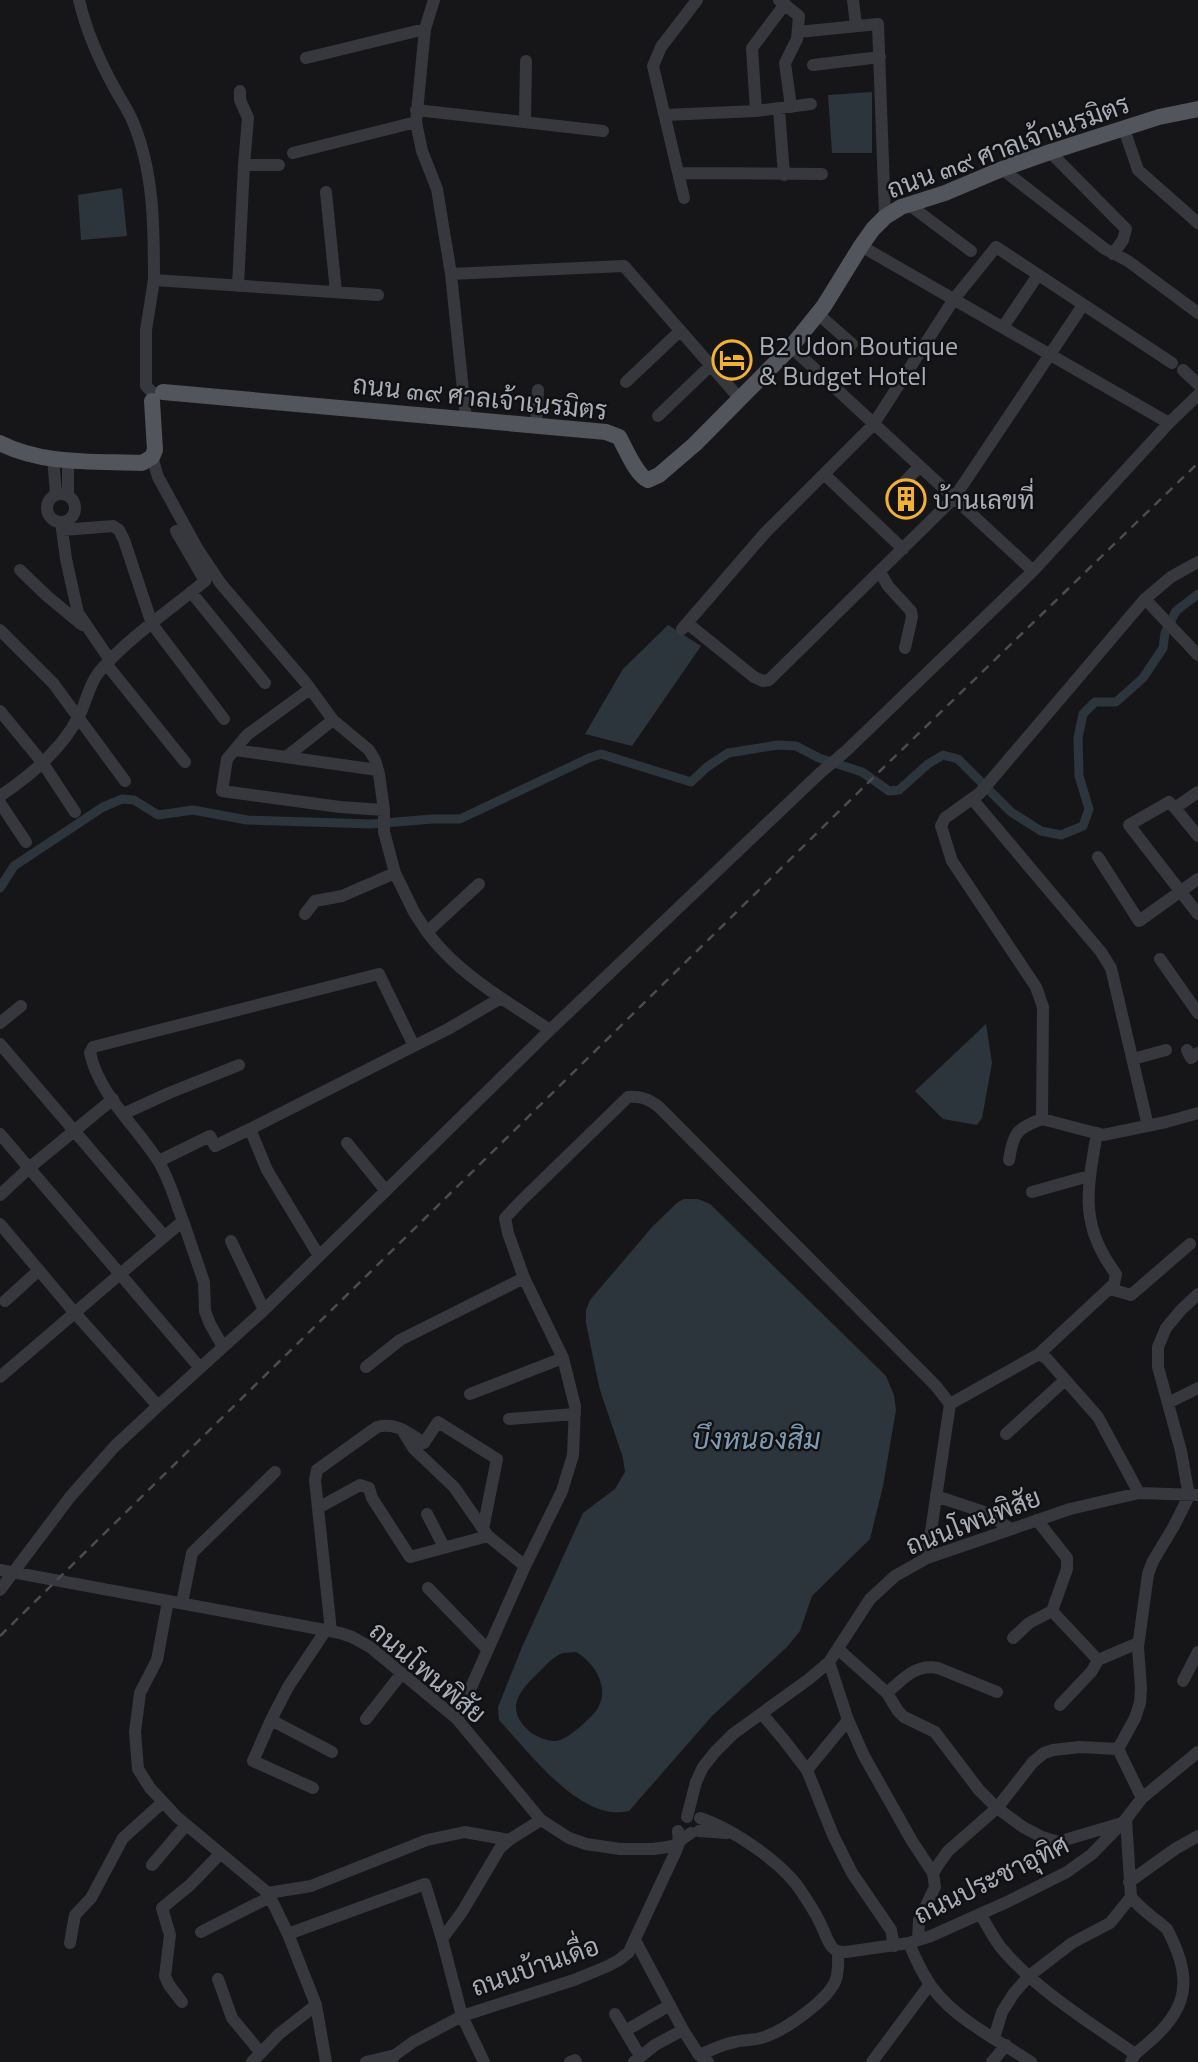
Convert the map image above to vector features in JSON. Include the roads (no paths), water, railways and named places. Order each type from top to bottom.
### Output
[{"type":"main road","name":"ถนน ๓๙ ศาลเจ้าเนรมิตร","points":[[163,398],[466,419],[606,432],[619,437],[639,473],[648,480],[677,461],[791,347],[818,314],[861,246],[885,216],[908,204],[945,193],[1051,152],[1159,117],[1198,109]]},
{"type":"main road","points":[[0,443],[36,456],[142,463],[152,457],[155,450],[155,423],[163,398]]},
{"type":"street","points":[[79,0],[93,42],[132,119],[144,151],[154,230],[154,280],[146,330],[146,386],[163,398]]},
{"type":"street","points":[[434,0],[425,29],[416,116],[422,151],[437,189],[451,274],[466,419]]},
{"type":"street","points":[[684,198],[653,66],[662,47],[697,0]]},
{"type":"street","points":[[853,0],[856,25]]},
{"type":"street","points":[[756,111],[752,48],[782,2],[799,16],[797,39],[785,62],[784,175]]},
{"type":"street","points":[[798,32],[878,24],[885,216]]},
{"type":"street","points":[[306,58],[425,29]]},
{"type":"street","points":[[813,65],[880,58]]},
{"type":"street","points":[[525,122],[526,61]]},
{"type":"street","points":[[238,286],[248,118],[240,91]]},
{"type":"street","points":[[665,115],[756,111],[811,104]]},
{"type":"street","points":[[293,153],[416,116],[525,122],[603,131]]},
{"type":"street","points":[[1124,129],[1138,170],[1198,223]]},
{"type":"street","points":[[1051,152],[1126,229],[1123,240],[1113,254]]},
{"type":"street","points":[[244,165],[279,165]]},
{"type":"street","points":[[1002,169],[1113,254],[1128,261],[1198,313]]},
{"type":"street","points":[[679,173],[822,174]]},
{"type":"street","points":[[326,192],[335,292]]},
{"type":"street","points":[[908,204],[971,251]]},
{"type":"street","points":[[861,246],[1169,424]]},
{"type":"street","points":[[1083,305],[954,498],[772,677],[765,681],[754,677],[685,626],[765,533],[873,425],[954,299],[996,247],[1177,366],[1198,384]]},
{"type":"street","points":[[451,274],[624,266],[740,399]]},
{"type":"street","points":[[1003,327],[1038,275]]},
{"type":"street","points":[[154,280],[378,295]]},
{"type":"street","points":[[818,314],[852,344]]},
{"type":"street","points":[[626,382],[680,331]]},
{"type":"street","points":[[791,347],[1033,570]]},
{"type":"street","points":[[658,416],[710,366]]},
{"type":"street","points":[[536,425],[538,390]]},
{"type":"street","points":[[0,1590],[7,1571],[115,1446],[264,1310],[550,1030],[846,751],[1033,570],[1198,395]]},
{"type":"street","points":[[152,457],[158,477],[197,548],[221,584],[333,720],[369,750],[375,760],[395,873],[414,912],[438,946],[460,968],[550,1030]]},
{"type":"street","points":[[60,459],[62,495]]},
{"type":"street","points":[[891,496],[919,467]]},
{"type":"street","points":[[824,474],[903,549]]},
{"type":"street","points":[[62,495],[74,502],[75,512],[62,526]]},
{"type":"street","points":[[62,495],[48,502],[47,510],[53,520],[62,526],[113,526],[119,530],[152,624],[224,719]]},
{"type":"street","points":[[62,526],[78,613],[108,663],[185,762]]},
{"type":"street","points":[[0,796],[43,762],[62,741],[78,718],[97,674],[205,581],[176,531]]},
{"type":"street","points":[[1042,1119],[1043,1007],[1036,986],[952,861],[941,826],[945,818],[977,796],[1144,599],[1171,577],[1198,562]]},
{"type":"street","points":[[20,570],[90,632]]},
{"type":"street","points":[[880,572],[888,586],[911,611],[905,648]]},
{"type":"street","points":[[191,592],[265,683]]},
{"type":"street","points":[[1144,599],[1198,655]]},
{"type":"street","points":[[0,630],[54,683],[125,780]]},
{"type":"street","points":[[310,689],[247,735],[227,759],[222,791],[340,807],[384,817]]},
{"type":"street","points":[[0,710],[43,762],[75,812]]},
{"type":"street","points":[[286,757],[333,720]]},
{"type":"street","points":[[235,750],[378,770]]},
{"type":"street","points":[[1175,808],[1198,792]]},
{"type":"street","points":[[977,796],[1111,968],[1148,1126]]},
{"type":"street","points":[[1198,836],[1169,802],[1129,825],[1198,914]]},
{"type":"street","points":[[0,803],[26,842]]},
{"type":"street","points":[[1098,857],[1139,921],[1198,879]]},
{"type":"street","points":[[305,914],[315,901],[342,896],[395,873]]},
{"type":"street","points":[[428,932],[479,884]]},
{"type":"street","points":[[1160,959],[1198,1013]]},
{"type":"street","points":[[223,1347],[205,1311],[204,1282],[159,1161],[94,1070],[90,1053],[93,1047],[379,974],[414,1046]]},
{"type":"street","points":[[159,1161],[210,1136],[215,1146],[448,1029],[501,998]]},
{"type":"street","points":[[0,1023],[21,1006]]},
{"type":"street","points":[[0,1044],[164,1236]]},
{"type":"street","points":[[1132,1059],[1166,1050]]},
{"type":"street","points":[[123,1114],[239,1065]]},
{"type":"street","points":[[457,1719],[525,1566],[562,1491],[573,1455],[575,1406],[563,1358],[524,1278],[505,1218],[628,1097],[637,1096],[650,1100],[659,1107],[936,1386],[950,1405],[927,1558]]},
{"type":"street","points":[[0,1195],[113,1098]]},
{"type":"street","points":[[1009,1160],[1012,1141],[1017,1132],[1025,1125],[1042,1119],[1103,1135],[1198,1113]]},
{"type":"street","points":[[250,1129],[267,1170],[319,1256]]},
{"type":"street","points":[[950,1405],[1039,1354],[1114,1284],[1116,1274],[1096,1242],[1089,1213],[1087,1186],[1097,1133]]},
{"type":"street","points":[[0,1134],[200,1368]]},
{"type":"street","points":[[347,1143],[386,1191]]},
{"type":"street","points":[[1032,1192],[1089,1176]]},
{"type":"street","points":[[0,1377],[74,1311],[183,1221]]},
{"type":"street","points":[[0,1224],[158,1406]]},
{"type":"street","points":[[231,1241],[264,1310]]},
{"type":"street","points":[[1110,1289],[1131,1295],[1191,1244]]},
{"type":"street","points":[[5,1301],[39,1270]]},
{"type":"street","points":[[366,1367],[400,1340],[524,1278]]},
{"type":"street","points":[[1118,1749],[1140,1703],[1138,1643],[1148,1574],[1193,1495],[1158,1367],[1158,1347],[1167,1328],[1198,1294]]},
{"type":"street","points":[[1039,1354],[1047,1359],[1098,1417],[1139,1493]]},
{"type":"street","points":[[470,1394],[563,1358]]},
{"type":"street","points":[[1006,1434],[1065,1380]]},
{"type":"street","points":[[1168,1403],[1198,1388]]},
{"type":"street","points":[[509,1419],[575,1414]]},
{"type":"street","points":[[313,1788],[253,1761],[288,1687],[328,1630],[315,1480],[317,1470],[377,1427],[398,1426],[424,1443],[438,1422],[497,1459],[486,1533]]},
{"type":"street","points":[[398,1426],[414,1449],[454,1487],[486,1533],[525,1566]]},
{"type":"street","points":[[275,1472],[192,1553],[157,1660],[140,1693],[135,1732],[138,1769],[150,1788],[186,1825],[269,1895],[288,1934],[316,2005],[326,2062]]},
{"type":"street","points":[[318,1508],[360,1485],[365,1485],[410,1557],[486,1533]]},
{"type":"street","name":"ถนนโพนพิสัย","points":[[7,1571],[328,1630],[352,1637],[370,1647],[457,1719],[541,1820],[569,1838],[586,1844],[620,1849],[664,1848],[673,1846],[689,1827],[693,1791],[703,1767],[715,1752],[733,1734],[829,1662],[870,1600],[895,1576],[927,1558],[1070,1509],[1139,1493],[1193,1495]]},
{"type":"street","points":[[936,1496],[984,1512],[1011,1529]]},
{"type":"street","points":[[427,1514],[444,1547]]},
{"type":"street","points":[[1013,1638],[1029,1623],[1052,1612],[1068,1569],[1068,1558],[1037,1520]]},
{"type":"street","points":[[428,1588],[488,1650]]},
{"type":"street","points":[[1052,1612],[1098,1660]]},
{"type":"street","points":[[1060,1705],[1092,1671],[1098,1660],[1138,1643]]},
{"type":"street","points":[[838,1649],[887,1693],[904,1717],[935,1732],[979,1790],[997,1808],[1023,1827],[1058,1842],[1124,1821],[1131,1897],[1168,1929],[1189,1953],[1194,1964]]},
{"type":"street","points":[[1183,1681],[1198,1652]]},
{"type":"street","points":[[829,1662],[848,1720],[864,1756],[933,1873],[935,1887],[919,1920],[913,1942],[918,1966],[936,1993],[961,2016],[1031,2062]]},
{"type":"street","points":[[887,1693],[912,1672],[929,1666],[997,1692]]},
{"type":"street","points":[[366,1719],[402,1673]]},
{"type":"street","points":[[762,1714],[807,1770],[833,1835],[852,1873],[891,1930],[894,1945]]},
{"type":"street","points":[[271,1720],[332,1752]]},
{"type":"street","points":[[807,1770],[848,1720]]},
{"type":"street","points":[[933,1873],[948,1852],[997,1808],[1033,1762],[1044,1753],[1080,1747],[1118,1749]]},
{"type":"street","points":[[1118,1749],[1142,1798]]},
{"type":"street","name":"ถนนประชาอุทิศ","points":[[838,1952],[913,1942],[980,1914],[1067,1872],[1092,1854],[1142,1798],[1197,1756]]},
{"type":"street","points":[[70,1943],[75,1915],[91,1898],[123,1838],[163,1802]]},
{"type":"street","points":[[442,1939],[462,1912],[496,1853],[509,1840],[541,1820]]},
{"type":"street","points":[[635,1940],[700,2059],[734,2042],[770,2035],[820,2001],[834,1985],[838,1952],[832,1947],[797,1884],[778,1866],[718,1824],[689,1827]]},
{"type":"street","points":[[152,1865],[186,1825]]},
{"type":"street","name":"ถนนบ้านเดื่อ","points":[[392,2059],[413,2042],[462,2016],[574,1980],[619,1960],[635,1940],[689,1827]]},
{"type":"street","points":[[201,1932],[269,1895],[311,1885],[415,1845],[465,1832],[509,1840]]},
{"type":"street","points":[[1129,1882],[1198,1836]]},
{"type":"street","points":[[182,2002],[165,1976],[170,1935],[162,1908],[190,1885],[220,1853]]},
{"type":"street","points":[[288,1934],[425,1884],[462,2016],[484,2062]]},
{"type":"street","points":[[992,2062],[1000,2042],[1002,2012],[1014,1993],[1029,1976],[1072,1942],[1110,1923],[1131,1897]]},
{"type":"street","points":[[980,1914],[1002,1950],[1029,1976],[1133,2058],[1181,2017],[1195,1995]]},
{"type":"street","points":[[218,1979],[232,2018],[257,2058],[279,2034],[316,2005]]},
{"type":"street","points":[[872,2062],[930,1984]]},
{"type":"street","points":[[625,2032],[670,2005]]},
{"type":"street","points":[[615,2014],[636,2057],[682,2029]]},
{"type":"street","points":[[366,2062],[392,2059]]},
{"type":"street","points":[[570,2062],[576,2062]]},
{"type":"water","points":[[872,92],[872,153],[832,153],[828,95]]},
{"type":"water","points":[[122,188],[127,236],[81,240],[78,195]]},
{"type":"water","points":[[668,625],[701,646],[632,746],[585,734],[623,669]]},
{"type":"water","points":[[986,1024],[992,1063],[982,1118],[977,1125],[943,1119],[915,1091]]},
{"type":"water","name":"บึงหนองสิม","points":[[698,1199],[710,1204],[886,1376],[894,1395],[896,1410],[883,1486],[870,1539],[812,1596],[800,1631],[787,1647],[712,1716],[629,1811],[611,1812],[575,1796],[557,1782],[499,1720],[498,1707],[583,1513],[615,1489],[625,1472],[623,1458],[600,1390],[586,1323],[586,1310],[590,1300],[653,1226],[678,1202]],"holes":[[[576,1652],[594,1668],[601,1683],[602,1698],[597,1709],[578,1728],[560,1740],[548,1740],[535,1735],[524,1726],[517,1715],[520,1694],[557,1656]]]},
{"type":"waterway","points":[[0,888],[14,866],[103,807],[122,799],[134,800],[158,815],[193,810],[247,820],[371,824],[460,819],[601,754],[691,782],[728,753],[778,745],[796,746],[819,758],[862,772],[889,791],[899,790],[928,764],[943,755],[958,759],[1011,812],[1041,831],[1061,835],[1083,826],[1089,809],[1079,776],[1078,738],[1083,714],[1095,702],[1116,702],[1143,678],[1163,648],[1165,633],[1176,611],[1198,594]]},
{"type":"railway","points":[[0,1636],[881,770],[1198,463]]},
{"type":"place","name":"B2 Udon Boutique & Budget Hotel","points":[[732,360]]},
{"type":"place","name":"บ้านเลขที่","points":[[906,499]]}]
